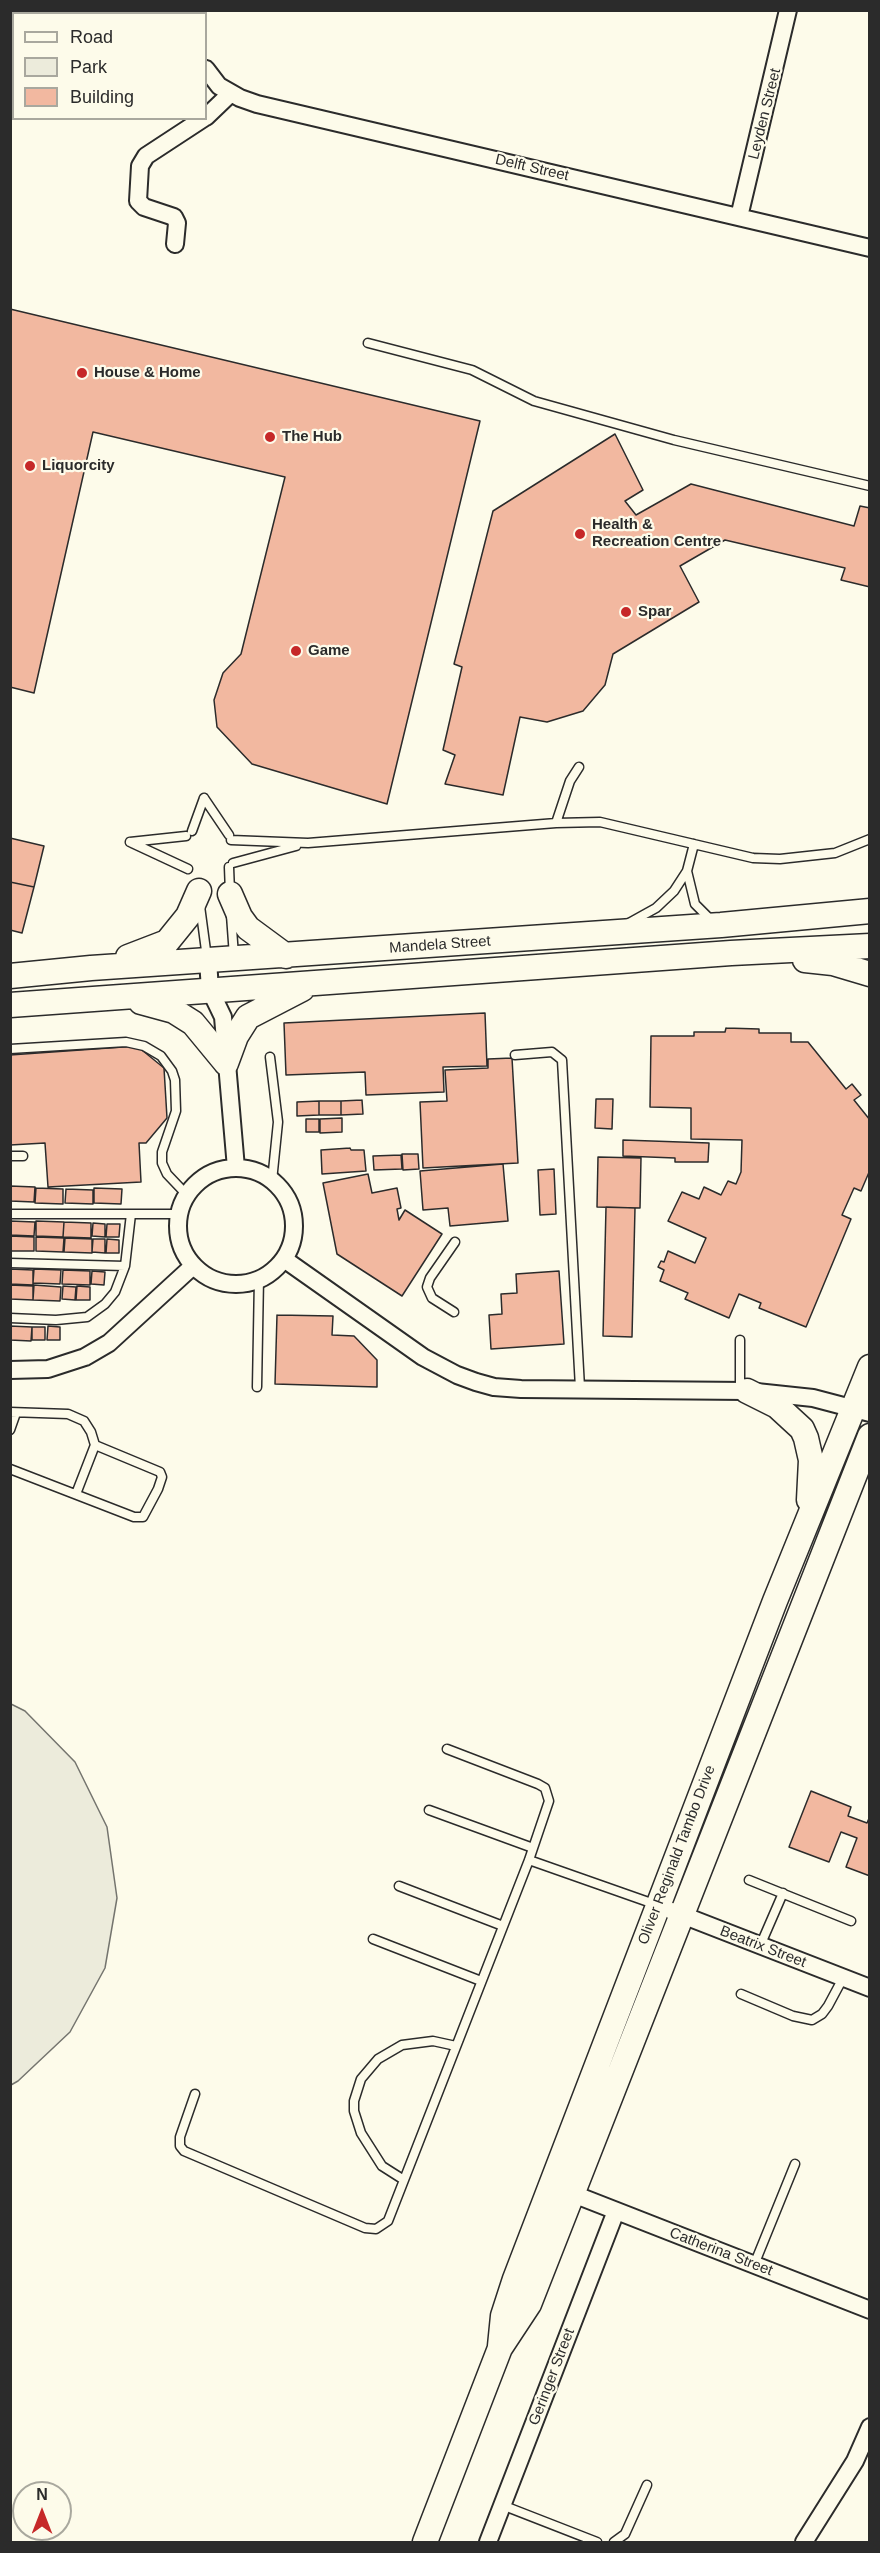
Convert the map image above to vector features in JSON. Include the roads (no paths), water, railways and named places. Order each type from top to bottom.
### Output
[{"type":"main road","points":[[91,968],[143,953],[167,942],[188,916],[198,887]]},
{"type":"main road","points":[[230,894],[240,917],[248,928],[286,956]]},
{"type":"main road","points":[[835,914],[870,905]]},
{"type":"main road","name":"Mandela Street","points":[[10,976],[91,968],[721,925],[870,911]]},
{"type":"main road","points":[[835,914],[870,918]]},
{"type":"main road","name":"Mandela Street","points":[[10,1005],[731,952],[870,946]]},
{"type":"main road","points":[[731,952],[833,963],[870,974]]},
{"type":"main road","points":[[226,1063],[236,1036],[248,1017],[315,983]]},
{"type":"main road","points":[[122,997],[162,1007],[183,1016],[201,1031],[226,1063]]},
{"type":"main road","name":"Oliver Reginald Tambo Drive","points":[[424,2542],[500,2348],[529,2304],[561,2189],[657,1905],[806,1526],[861,1410],[870,1367]]},
{"type":"main road","points":[[743,1391],[786,1413],[797,1423],[807,1438],[811,1474],[806,1526]]},
{"type":"main road","name":"Oliver Reginald Tambo Drive","points":[[561,2189],[615,2087],[680,1914],[870,1436]]},
{"type":"main road","points":[[848,1493],[870,1470]]},
{"type":"street","name":"Leyden Street","points":[[740,217],[788,10]]},
{"type":"street","name":"Delft Street","points":[[207,70],[219,86],[230,94],[257,104],[870,248]]},
{"type":"street","points":[[207,116],[230,94]]},
{"type":"street","points":[[175,244],[177,223],[174,217],[144,207],[138,201],[139,172],[146,156],[202,120]]},
{"type":"street","points":[[223,1017],[236,988],[234,958]]},
{"type":"street","points":[[208,960],[210,990],[223,1017],[236,1168]]},
{"type":"street","points":[[236,1168],[255,1171],[272,1180],[285,1194],[293,1218],[292,1244],[284,1259],[269,1274],[251,1282],[230,1284],[210,1278],[193,1266],[180,1242],[177,1228],[179,1214],[187,1195],[204,1177],[219,1170],[236,1168]]},
{"type":"street","points":[[284,1259],[423,1357],[457,1375],[494,1387],[743,1391],[805,1397],[861,1410]]},
{"type":"street","points":[[10,1370],[48,1369],[85,1357],[117,1336],[193,1266]]},
{"type":"street","name":"Beatrix Street","points":[[657,1905],[870,1988]]},
{"type":"street","name":"Catherina Street","points":[[561,2189],[870,2310]]},
{"type":"street","name":"Geringer Street","points":[[488,2542],[616,2211]]},
{"type":"street","points":[[804,2542],[855,2461],[870,2427]]},
{"type":"lane","points":[[368,343],[472,370],[534,401],[674,440],[870,486]]},
{"type":"lane","points":[[556,823],[570,781],[579,767]]},
{"type":"lane","points":[[188,869],[130,842],[189,833],[204,798],[230,837],[308,843],[556,823],[600,822],[753,858],[780,859],[818,856],[870,844]]},
{"type":"lane","points":[[850,848],[870,838]]},
{"type":"lane","points":[[234,958],[230,894],[231,865],[308,843]]},
{"type":"lane","points":[[609,933],[656,908],[674,891],[687,870],[694,844]]},
{"type":"lane","points":[[687,870],[695,904],[707,917],[721,925]]},
{"type":"lane","points":[[198,887],[208,960]]},
{"type":"lane","points":[[10,1049],[126,1042],[154,1050],[172,1071],[175,1086],[175,1119],[162,1152],[162,1163],[167,1174],[187,1195]]},
{"type":"lane","points":[[515,1055],[552,1052],[562,1060],[580,1388]]},
{"type":"lane","points":[[270,1057],[278,1122],[272,1180]]},
{"type":"lane","points":[[10,1156],[23,1156]]},
{"type":"lane","points":[[10,1214],[179,1214]]},
{"type":"lane","points":[[10,1318],[56,1320],[87,1317],[105,1304],[115,1292],[125,1266],[131,1214]]},
{"type":"lane","points":[[454,1312],[432,1298],[427,1287],[430,1278],[455,1242]]},
{"type":"lane","points":[[10,1263],[125,1266]]},
{"type":"lane","points":[[257,1387],[259,1278]]},
{"type":"lane","points":[[740,1340],[743,1391]]},
{"type":"lane","points":[[10,1430],[13,1413],[75,1415],[89,1427],[94,1445],[76,1494]]},
{"type":"lane","points":[[10,1469],[140,1518],[148,1510],[158,1489],[162,1477],[158,1470],[94,1445]]},
{"type":"lane","points":[[195,2094],[180,2137],[180,2146],[184,2151],[365,2228],[376,2229],[386,2224],[529,1860],[549,1801],[545,1788],[538,1784],[447,1749]]},
{"type":"lane","points":[[429,1810],[533,1848]]},
{"type":"lane","points":[[529,1860],[657,1905]]},
{"type":"lane","points":[[750,1880],[851,1921]]},
{"type":"lane","points":[[399,1886],[503,1926]]},
{"type":"lane","points":[[760,1946],[783,1893]]},
{"type":"lane","points":[[373,1939],[481,1980]]},
{"type":"lane","points":[[741,1994],[793,2016],[812,2020],[828,2007],[843,1978]]},
{"type":"lane","points":[[404,2180],[382,2166],[361,2133],[354,2111],[354,2101],[361,2079],[378,2059],[402,2045],[433,2041],[456,2046]]},
{"type":"lane","points":[[754,2265],[795,2164]]},
{"type":"lane","points":[[614,2542],[625,2534],[647,2485]]},
{"type":"lane","points":[[502,2505],[597,2542]]},
{"type":"place","name":"House & Home","points":[[82,373]]},
{"type":"place","name":"The Hub","points":[[270,437]]},
{"type":"place","name":"Liquorcity","points":[[30,466]]},
{"type":"place","name":"Health & Recreation Centre","points":[[580,534]]},
{"type":"place","name":"Spar","points":[[626,612]]},
{"type":"place","name":"Game","points":[[296,651]]}]
